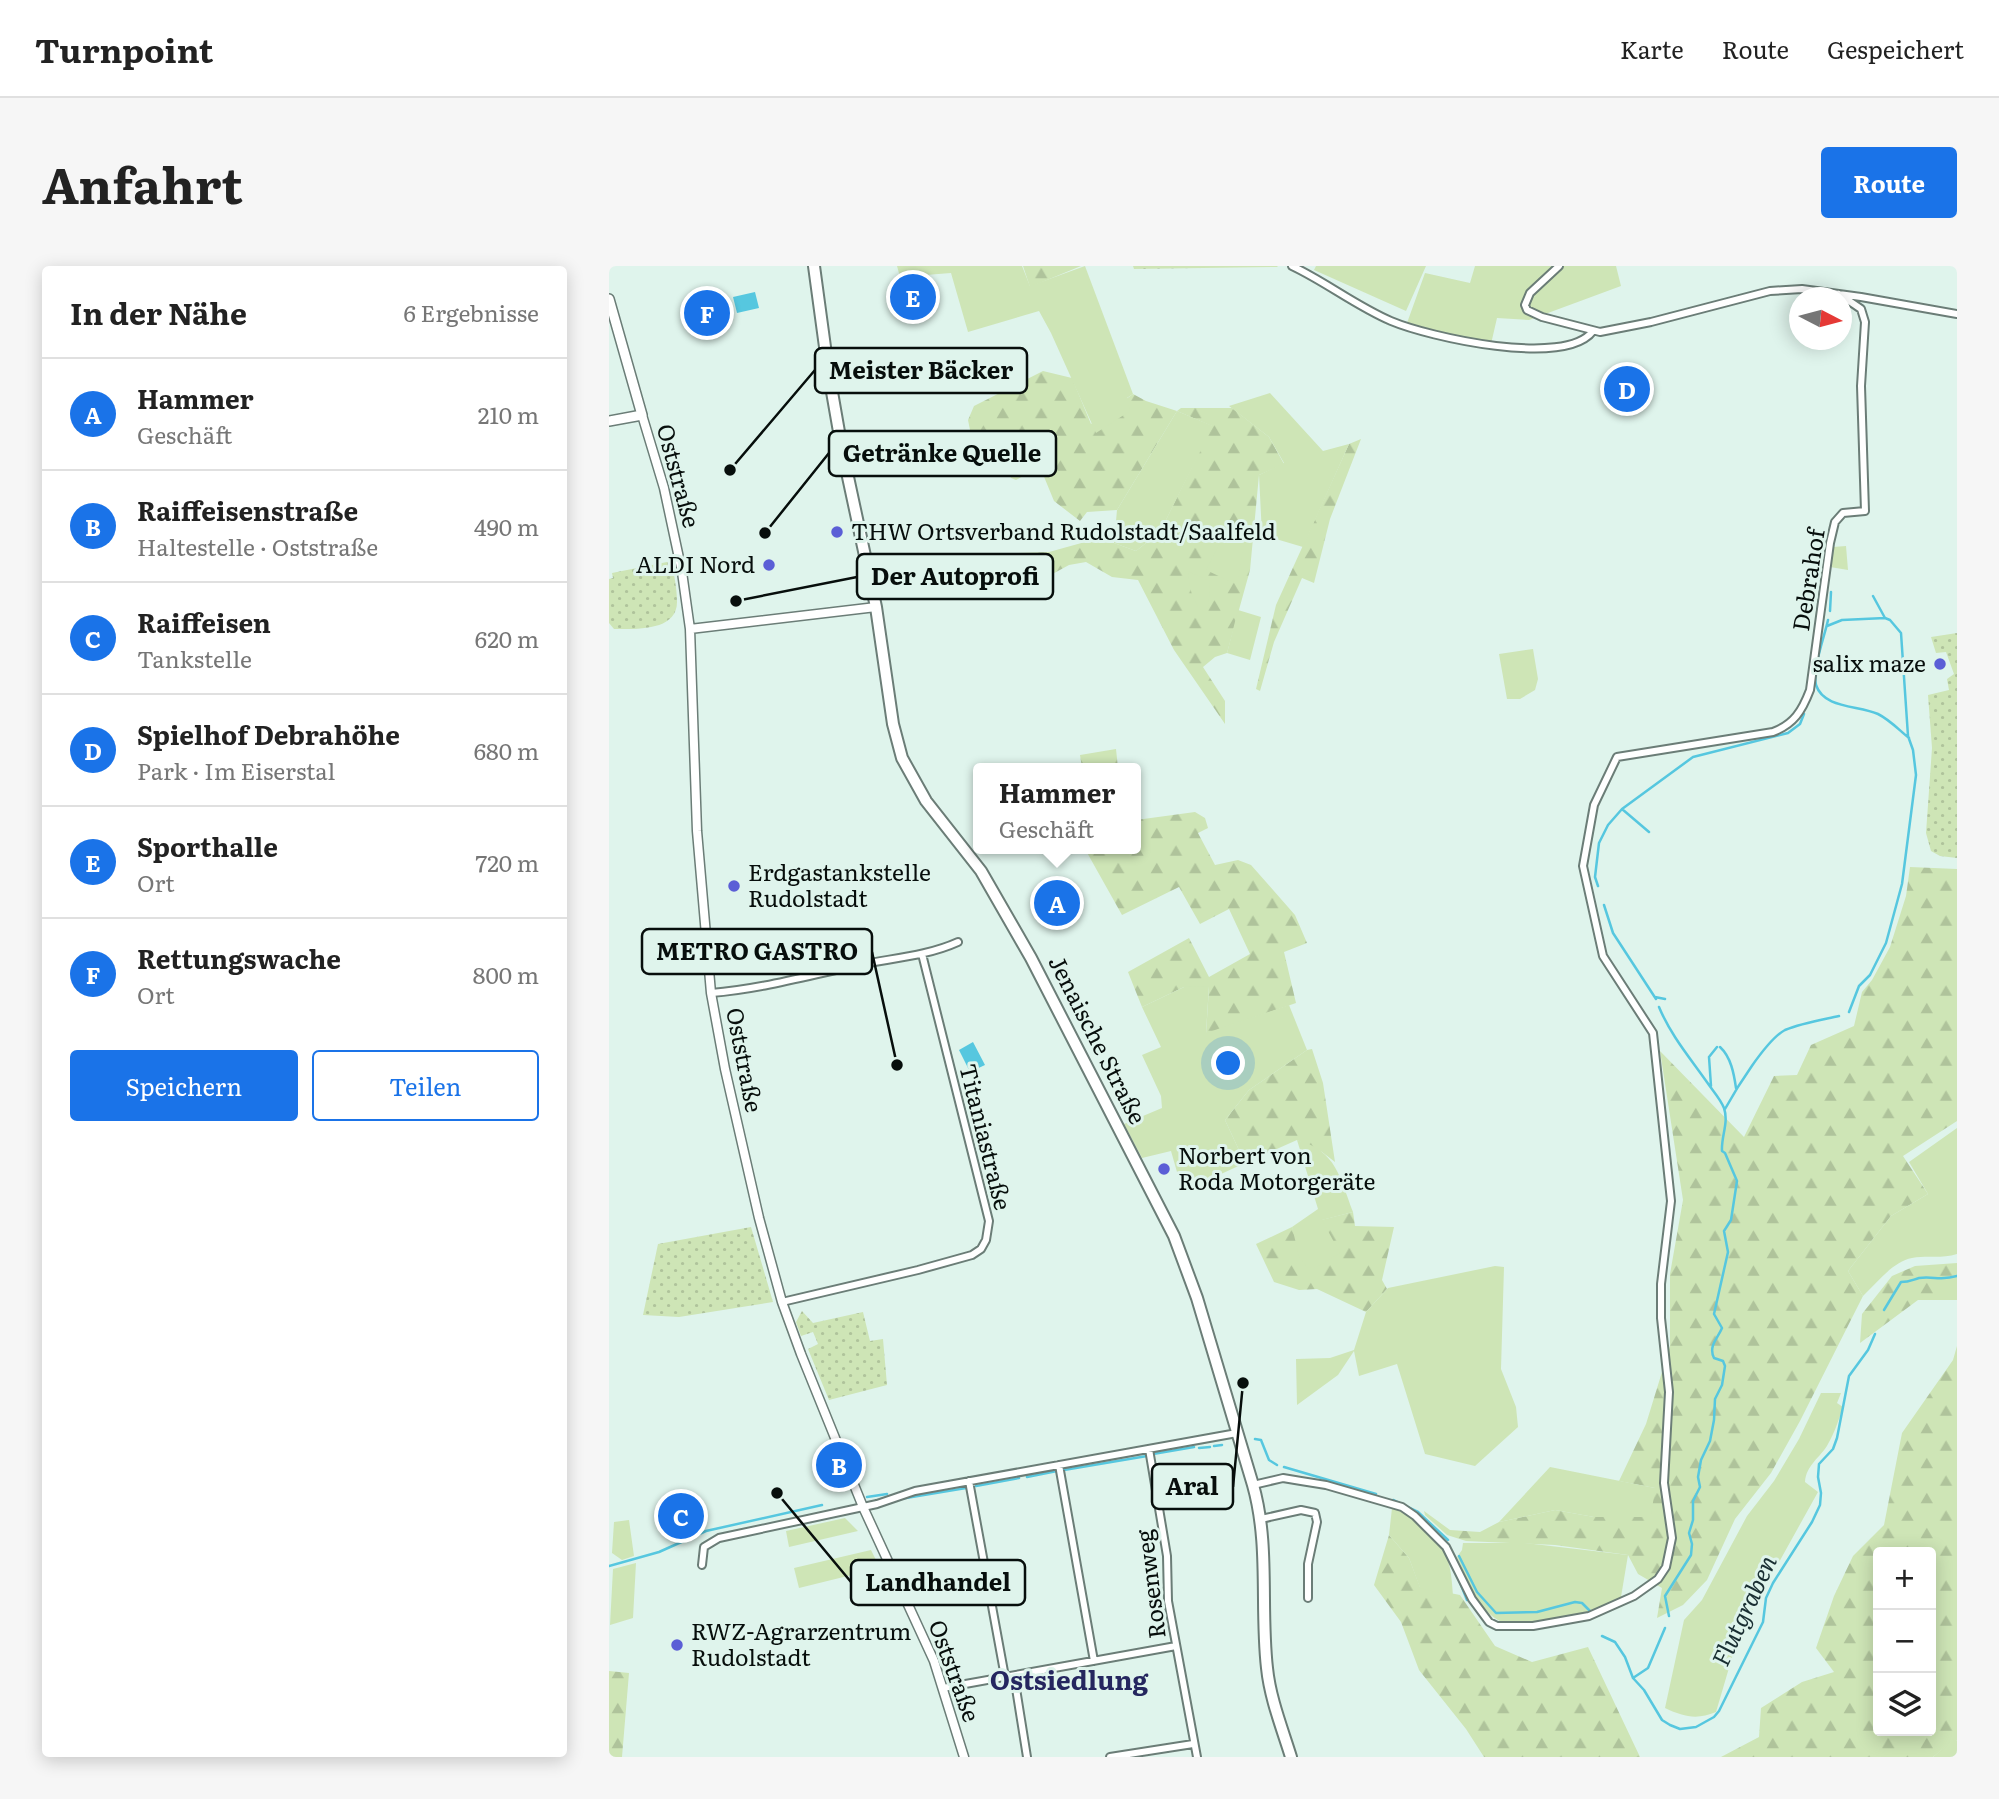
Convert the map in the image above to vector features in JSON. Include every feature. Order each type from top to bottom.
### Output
[{"type":"main road","name":"Jenaische Straße","points":[[814,266],[842,449],[876,607],[893,724],[902,758],[926,801],[981,871],[1034,964],[1174,1237],[1197,1298],[1261,1519],[1268,1674],[1291,1757]]},
{"type":"main road","name":"Oststraße","points":[[609,299],[642,415]]},
{"type":"main road","points":[[609,421],[642,415]]},
{"type":"street","points":[[1292,266],[1392,321],[1479,344],[1517,349],[1580,343],[1593,331]]},
{"type":"street","points":[[1559,266],[1530,293],[1525,300],[1527,310],[1542,317],[1593,331],[1607,331],[1651,322],[1770,291],[1789,290]]},
{"type":"street","points":[[1852,297],[1957,314]]},
{"type":"street","name":"Debrahof","points":[[1253,1485],[1283,1478],[1301,1480],[1402,1507],[1446,1547],[1472,1599],[1489,1622],[1497,1626],[1533,1626],[1589,1616],[1634,1596],[1658,1579],[1670,1556],[1672,1538],[1664,1483],[1669,1392],[1661,1318],[1661,1284],[1671,1201],[1653,1033],[1603,956],[1583,866],[1594,805],[1617,757],[1773,732],[1794,721],[1802,709],[1810,690],[1835,522],[1843,513],[1865,511],[1861,386],[1865,322],[1861,309],[1852,303]]},
{"type":"street","name":"Oststraße","points":[[642,415],[672,524],[690,629],[697,831],[711,993],[744,1155],[782,1302],[863,1507],[918,1623],[943,1688],[964,1757]]},
{"type":"street","points":[[690,629],[876,607]]},
{"type":"street","points":[[711,993],[758,988],[935,952],[958,943]]},
{"type":"street","name":"Titaniastraße","points":[[782,1302],[972,1255],[981,1249],[986,1240],[989,1221],[922,954]]},
{"type":"street","points":[[702,1565],[703,1546],[719,1538],[863,1507],[915,1490],[1237,1433]]},
{"type":"street","name":"Rosenweg","points":[[1149,1449],[1167,1556],[1168,1601],[1197,1757]]},
{"type":"street","points":[[1059,1465],[1094,1661]]},
{"type":"street","points":[[969,1481],[1005,1677]]},
{"type":"street","points":[[1261,1519],[1301,1510],[1315,1513],[1317,1522],[1308,1564],[1308,1598]]},
{"type":"street","points":[[943,1688],[1176,1646]]},
{"type":"street","points":[[1014,1676],[1027,1757]]},
{"type":"street","points":[[1110,1757],[1193,1744]]},
{"type":"green space","points":[[897,266],[1022,266],[1030,286],[1085,266],[1133,394],[1127,398],[1130,411],[1096,433],[1039,311],[968,332],[951,273],[900,277]]},
{"type":"green space","points":[[1023,266],[1081,266],[1030,287]]},
{"type":"green space","points":[[1133,266],[1277,266],[1278,267],[1134,269]]},
{"type":"green space","points":[[1316,266],[1426,266],[1406,311],[1314,270]]},
{"type":"green space","points":[[1475,266],[1616,266],[1621,286],[1529,320],[1497,318],[1491,344],[1407,323],[1425,273],[1470,283]]},
{"type":"green space","points":[[1043,371],[1072,378],[1091,424],[1133,394],[1177,411],[1117,510],[1087,512],[1080,521],[1054,501],[1040,467],[1016,480],[1011,478],[994,437],[974,450],[968,420],[974,406]]},
{"type":"green space","points":[[1270,393],[1323,451],[1349,444],[1303,547],[1262,535],[1259,475],[1284,463],[1269,437],[1229,406]]},
{"type":"green space","points":[[1181,408],[1232,408],[1269,437],[1284,464],[1259,475],[1250,570],[1227,653],[1215,657],[1203,667],[1225,701],[1225,724],[1174,650],[1138,580],[1112,577],[1086,562],[1069,565],[1047,577],[1018,553],[1049,552],[1085,542],[1114,543],[1136,551],[1160,532],[1212,426],[1177,411]]},
{"type":"green space","points":[[1177,411],[1213,426],[1160,532],[1136,551],[1114,543],[1117,510]]},
{"type":"green space","points":[[1361,439],[1330,519],[1314,583],[1302,578],[1274,642],[1260,691],[1256,689],[1276,605],[1349,444]]},
{"type":"green space","points":[[1230,531],[1245,540],[1238,582],[1206,570],[1219,545],[1231,543],[1228,535]]},
{"type":"green space","points":[[1846,546],[1848,570],[1830,567],[1833,547]]},
{"type":"green space","points":[[672,563],[677,596],[675,611],[670,618],[653,627],[614,629],[609,623],[609,579],[613,578],[612,573]]},
{"type":"green space","points":[[1188,571],[1210,581],[1208,614],[1202,611],[1195,601]]},
{"type":"green space","points":[[1238,610],[1261,617],[1250,660],[1227,653]]},
{"type":"green space","points":[[1957,633],[1957,858],[1940,856],[1931,851],[1926,833],[1932,748],[1928,695],[1949,690],[1947,679],[1954,674],[1946,652],[1936,653],[1931,637]]},
{"type":"green space","points":[[1533,649],[1538,679],[1535,690],[1520,699],[1507,699],[1499,654]]},
{"type":"green space","points":[[1116,749],[1117,763],[1081,763],[1080,755]]},
{"type":"green space","points":[[1195,812],[1205,818],[1208,828],[1198,833],[1215,865],[1238,860],[1251,865],[1295,915],[1307,943],[1284,952],[1296,1003],[1206,1034],[1209,987],[1184,987],[1142,1007],[1128,972],[1189,938],[1209,977],[1250,954],[1229,909],[1200,924],[1179,887],[1122,915],[1088,854],[1141,854],[1141,819]]},
{"type":"green space","points":[[1910,867],[1957,869],[1957,1121],[1903,1156],[1928,1194],[1891,1216],[1848,1271],[1863,1296],[1800,1421],[1771,1473],[1735,1519],[1707,1580],[1683,1605],[1657,1618],[1662,1588],[1638,1574],[1628,1555],[1555,1545],[1466,1541],[1447,1535],[1424,1511],[1450,1530],[1480,1532],[1499,1522],[1555,1510],[1594,1517],[1655,1488],[1619,1481],[1646,1424],[1670,1346],[1670,1274],[1683,1200],[1660,1051],[1744,1137],[1774,1076],[1797,1075],[1811,1045],[1854,1026],[1862,992],[1872,980],[1890,947],[1906,896]]},
{"type":"green space","points":[[1209,986],[1206,1033],[1289,1005],[1307,1050],[1249,1090],[1225,1120],[1245,1163],[1221,1174],[1181,1186],[1171,1151],[1142,1158],[1124,1124],[1162,1108],[1161,1096],[1142,1055],[1161,1047],[1142,1007],[1184,987]]},
{"type":"green space","points":[[1312,1049],[1323,1083],[1335,1162],[1322,1152],[1297,1140],[1245,1163],[1225,1120],[1249,1090]]},
{"type":"green space","points":[[1957,1128],[1957,1254],[1905,1260],[1891,1268],[1863,1296],[1848,1271],[1891,1216],[1928,1194],[1909,1162]]},
{"type":"green space","points":[[1297,1140],[1321,1151],[1329,1159],[1340,1177],[1353,1212],[1322,1220],[1340,1253],[1317,1267],[1308,1268],[1299,1256],[1292,1227],[1318,1209]]},
{"type":"green space","points":[[1353,1212],[1355,1226],[1394,1227],[1382,1280],[1387,1289],[1366,1312],[1317,1289],[1299,1290],[1274,1282],[1256,1244],[1292,1227],[1296,1238],[1321,1220]]},
{"type":"green space","points":[[751,1227],[773,1302],[679,1317],[643,1315],[658,1244]]},
{"type":"green space","points":[[1957,1263],[1957,1300],[1918,1300],[1860,1343],[1862,1314],[1892,1276],[1915,1266]]},
{"type":"green space","points":[[1495,1266],[1504,1267],[1501,1369],[1516,1407],[1518,1427],[1475,1466],[1425,1454],[1397,1364],[1359,1376],[1354,1351],[1338,1375],[1297,1405],[1296,1359],[1330,1358],[1354,1350],[1366,1312],[1388,1288]]},
{"type":"green space","points":[[802,1311],[813,1323],[863,1312],[870,1341],[883,1339],[887,1385],[829,1400],[808,1349],[818,1344],[813,1332],[801,1336],[796,1322]]},
{"type":"green space","points":[[1957,1346],[1957,1741],[1955,1739],[1933,1757],[1721,1757],[1759,1737],[1761,1708],[1802,1682],[1834,1672],[1816,1648],[1834,1596],[1853,1556],[1884,1525],[1902,1433],[1953,1360]]},
{"type":"green space","points":[[1821,1393],[1841,1393],[1837,1403],[1843,1407],[1825,1449],[1806,1476],[1805,1482],[1818,1492],[1739,1634],[1716,1712],[1691,1716],[1665,1708],[1684,1620],[1702,1600],[1747,1516],[1774,1481],[1799,1439]]},
{"type":"green space","points":[[1550,1467],[1655,1488],[1651,1517],[1594,1517],[1555,1510],[1499,1522]]},
{"type":"green space","points":[[1392,1508],[1421,1525],[1440,1545],[1450,1567],[1453,1596],[1420,1588],[1409,1558],[1389,1535]]},
{"type":"green space","points":[[845,1518],[858,1531],[789,1547],[786,1531]]},
{"type":"green space","points":[[629,1520],[634,1556],[622,1560],[612,1553],[614,1522]]},
{"type":"green space","points":[[1389,1535],[1409,1558],[1420,1587],[1460,1595],[1495,1646],[1532,1662],[1588,1647],[1640,1757],[1484,1757],[1466,1729],[1419,1670],[1401,1622],[1374,1585]]},
{"type":"green space","points":[[1463,1543],[1525,1543],[1628,1555],[1620,1603],[1541,1623],[1509,1624],[1498,1620],[1478,1600],[1457,1557]]},
{"type":"green space","points":[[871,1550],[880,1568],[799,1588],[794,1568]]},
{"type":"green space","points":[[636,1563],[633,1618],[610,1625],[613,1569]]},
{"type":"green space","points":[[609,1671],[629,1673],[622,1757],[609,1757]]},
{"type":"green space","points":[[1955,1738],[1957,1757],[1933,1757]]},
{"type":"water","points":[[755,292],[759,308],[737,313],[733,297]]},
{"type":"water","points":[[973,1042],[985,1065],[970,1072],[959,1050]]},
{"type":"waterway","points":[[1830,611],[1831,592]]},
{"type":"waterway","points":[[1849,1012],[1859,986],[1870,975],[1886,943],[1902,884],[1916,775],[1908,736],[1901,633],[1885,618],[1873,596]]},
{"type":"waterway","points":[[1827,626],[1842,620],[1885,618]]},
{"type":"waterway","points":[[1828,620],[1815,678],[1820,693],[1834,702],[1878,714],[1909,738]]},
{"type":"waterway","points":[[1598,886],[1595,877],[1599,843],[1608,825],[1622,809],[1693,757],[1788,733],[1800,724],[1804,714]]},
{"type":"waterway","points":[[1622,809],[1649,832]]},
{"type":"waterway","points":[[1604,905],[1613,933],[1656,999]]},
{"type":"waterway","points":[[1655,997],[1665,999]]},
{"type":"waterway","points":[[1659,1007],[1675,1038],[1723,1105],[1726,1119],[1722,1151],[1737,1181],[1731,1220],[1724,1231],[1728,1252],[1714,1314],[1722,1328],[1712,1354],[1714,1358],[1723,1361],[1725,1366],[1722,1385],[1715,1399],[1710,1441],[1701,1460],[1698,1477],[1700,1487],[1693,1501],[1693,1520],[1689,1533],[1691,1555],[1665,1596],[1669,1616]]},
{"type":"waterway","points":[[1725,1109],[1752,1066],[1777,1035],[1798,1025],[1839,1016]]},
{"type":"waterway","points":[[1711,1086],[1709,1057],[1717,1047]]},
{"type":"waterway","points":[[1720,1047],[1729,1061],[1736,1088]]},
{"type":"waterway","name":"Flutgraben","points":[[1884,1310],[1901,1282],[1957,1276]]},
{"type":"waterway","name":"Flutgraben","points":[[1602,1636],[1615,1642],[1625,1657],[1633,1678],[1644,1690],[1662,1720],[1680,1729],[1696,1727],[1714,1717],[1763,1622],[1766,1598],[1773,1583],[1820,1505],[1819,1464],[1833,1449],[1837,1438],[1849,1376],[1868,1350],[1875,1334]]},
{"type":"waterway","name":"Flutgraben","points":[[1255,1439],[1261,1440],[1269,1460],[1277,1465]]},
{"type":"waterway","name":"Flutgraben","points":[[1214,1446],[1222,1445]]},
{"type":"waterway","name":"Flutgraben","points":[[1153,1454],[1194,1447]]},
{"type":"waterway","name":"Flutgraben","points":[[1199,1448],[1210,1447]]},
{"type":"waterway","name":"Flutgraben","points":[[1064,1470],[1147,1456]]},
{"type":"waterway","name":"Flutgraben","points":[[1284,1467],[1376,1494]]},
{"type":"waterway","name":"Flutgraben","points":[[1027,1477],[1057,1471]]},
{"type":"waterway","name":"Flutgraben","points":[[976,1486],[1019,1478]]},
{"type":"waterway","name":"Flutgraben","points":[[900,1499],[966,1488]]},
{"type":"waterway","name":"Flutgraben","points":[[867,1497],[887,1494]]},
{"type":"waterway","name":"Flutgraben","points":[[1393,1500],[1418,1512],[1448,1540]]},
{"type":"waterway","name":"Flutgraben","points":[[609,1566],[659,1552],[706,1531],[822,1505]]},
{"type":"waterway","name":"Flutgraben","points":[[1459,1556],[1477,1592],[1496,1613],[1537,1612],[1575,1602],[1582,1603],[1590,1611]]},
{"type":"waterway","points":[[1459,1580],[1467,1600]]},
{"type":"waterway","points":[[1633,1678],[1648,1668],[1665,1628]]},
{"type":"place","name":"Sporthalle","points":[[913,297]]},
{"type":"place","name":"Rettungswache","points":[[707,313]]},
{"type":"place","name":"Spielhof Debrahöhe","points":[[1627,389]]},
{"type":"place","name":"Meister Bäcker","points":[[730,470]]},
{"type":"place","name":"THW Ortsverband Rudolstadt/Saalfeld","points":[[837,532]]},
{"type":"place","name":"Getränke Quelle","points":[[765,533]]},
{"type":"place","name":"ALDI Nord","points":[[769,565]]},
{"type":"place","name":"Der Autoprofi","points":[[736,601]]},
{"type":"place","name":"salix maze","points":[[1940,664]]},
{"type":"place","name":"Erdgastankstelle Rudolstadt","points":[[734,886]]},
{"type":"place","name":"Hammer","points":[[1057,903]]},
{"type":"place","name":"METRO GASTRO","points":[[897,1065]]},
{"type":"place","name":"Norbert von Roda Motorgeräte","points":[[1164,1169]]},
{"type":"place","name":"Aral","points":[[1243,1383]]},
{"type":"place","name":"Raiffeisenstraße","points":[[839,1465]]},
{"type":"place","name":"Landhandel","points":[[777,1493]]},
{"type":"place","name":"Raiffeisen","points":[[681,1516]]},
{"type":"place","name":"RWZ-Agrarzentrum Rudolstadt","points":[[677,1645]]},
{"type":"district","name":"Ostsiedlung","points":[[1069,1681]]}]
